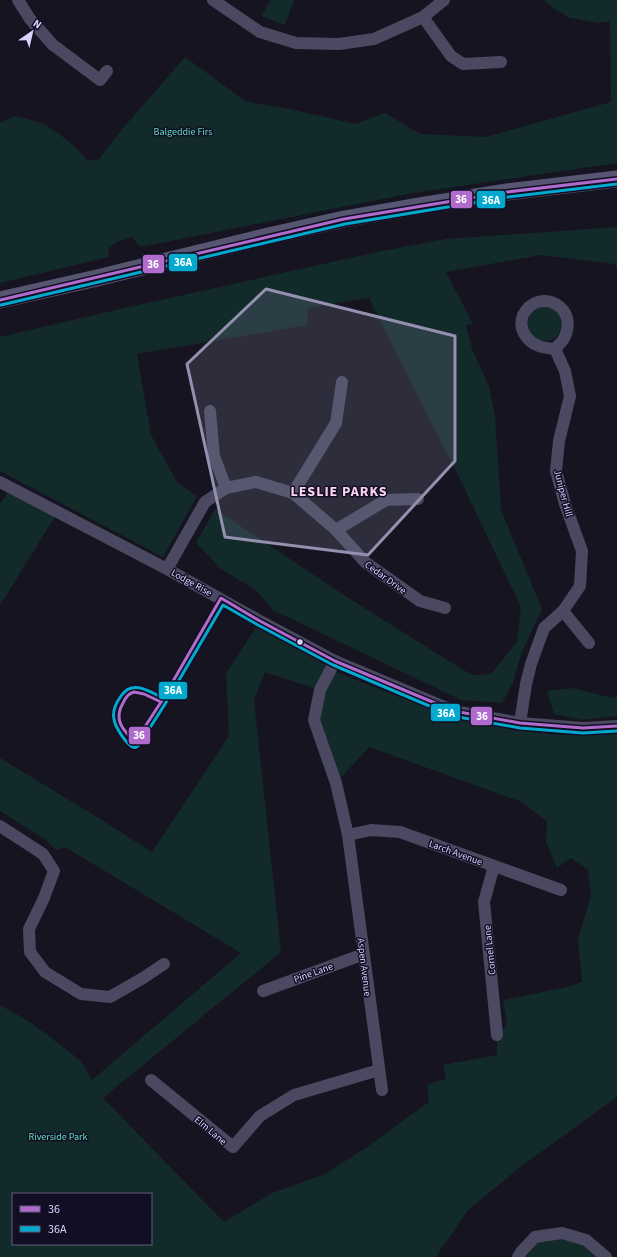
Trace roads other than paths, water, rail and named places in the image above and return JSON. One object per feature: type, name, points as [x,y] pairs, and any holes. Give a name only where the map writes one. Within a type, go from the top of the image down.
[{"type":"main road","points":[[0,300],[344,219],[507,192],[617,179]]},
{"type":"street","points":[[18,0],[30,19],[53,45],[100,80]]},
{"type":"street","points":[[213,0],[260,32],[296,43],[339,44],[374,39],[424,17],[444,0]]},
{"type":"street","points":[[424,17],[451,56],[463,64],[501,62]]},
{"type":"street","name":"Juniper Hill","points":[[520,723],[527,677],[544,628],[563,611],[580,586],[582,551],[565,504],[556,471],[559,442],[570,396],[565,372],[554,349]]},
{"type":"street","points":[[293,493],[336,423],[342,382]]},
{"type":"street","points":[[210,411],[214,456],[226,488]]},
{"type":"street","name":"Lodge Rise","points":[[0,482],[168,569],[335,661],[454,711],[520,723],[583,728],[617,726]]},
{"type":"street","name":"Cedar Drive","points":[[168,569],[205,502],[226,488],[256,482],[293,493],[336,530],[365,562],[420,601],[445,608]]},
{"type":"street","points":[[336,530],[386,500],[418,499]]},
{"type":"street","points":[[563,611],[589,643]]},
{"type":"street","name":"Aspen Avenue","points":[[335,661],[320,690],[314,720],[336,783],[348,835],[382,1090]]},
{"type":"street","points":[[0,826],[44,854],[54,871],[44,898],[29,929],[30,952],[45,972],[81,994],[110,997],[164,964]]},
{"type":"street","name":"Larch Avenue","points":[[348,835],[371,830],[400,832],[561,890]]},
{"type":"street","name":"Cornel Lane","points":[[494,866],[484,902],[497,1035]]},
{"type":"street","name":"Pine Lane","points":[[263,991],[364,954]]},
{"type":"street","name":"Elm Lane","points":[[152,1080],[233,1147],[260,1116],[294,1095],[379,1070]]},
{"type":"street","points":[[518,1257],[535,1237],[562,1233],[586,1240],[606,1257]]},
{"type":"district","name":"LESLIE PARKS","points":[[339,491]]},
{"type":"park label","name":"Balgeddie Firs","points":[[183,131]]},
{"type":"park label","name":"Riverside Park","points":[[58,1136]]}]
